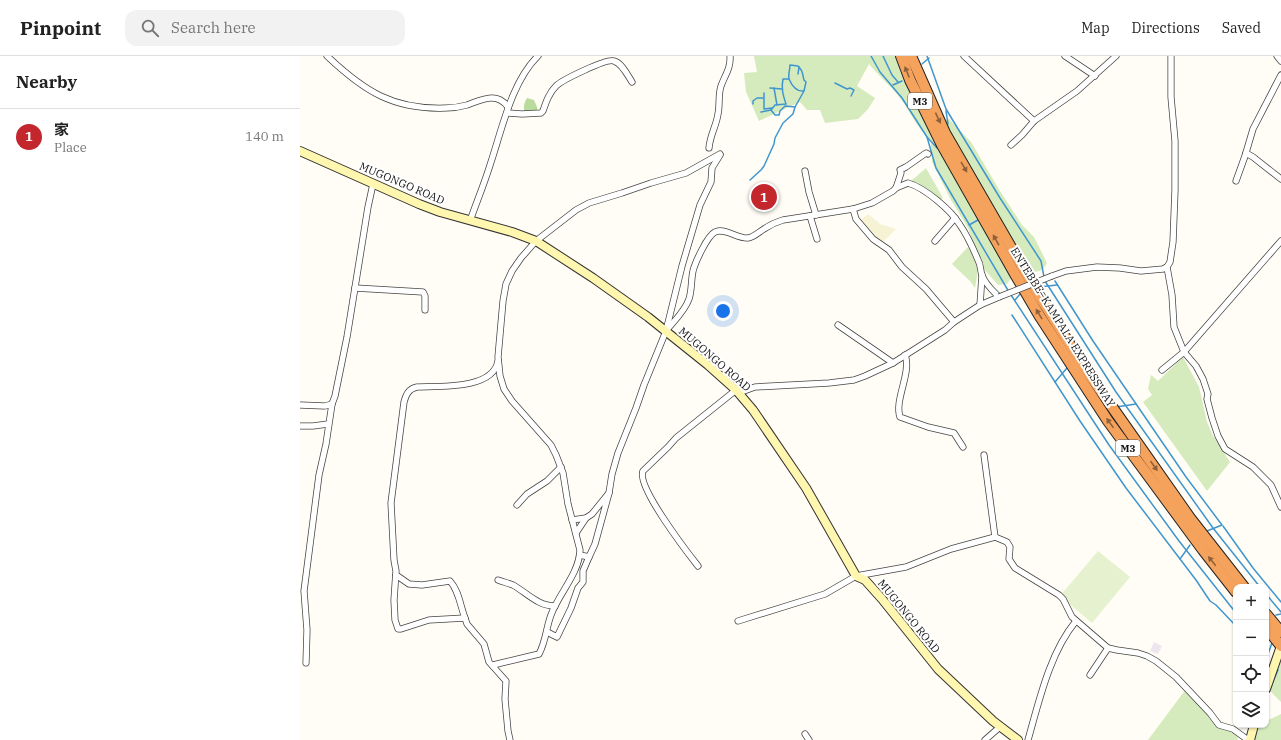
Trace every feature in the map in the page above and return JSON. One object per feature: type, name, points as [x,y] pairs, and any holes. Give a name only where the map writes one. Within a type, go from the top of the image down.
[{"type":"highway","name":"ENTEBBE–KAMPALA EXPRESSWAY","points":[[901,56],[910,80],[942,145],[1039,315],[1108,421],[1202,550],[1233,588]]},
{"type":"highway","name":"ENTEBBE–KAMPALA EXPRESSWAY","points":[[911,56],[945,133],[1042,301],[1084,367],[1186,512],[1242,584]]},
{"type":"highway","points":[[1269,618],[1281,632]]},
{"type":"highway","points":[[1269,631],[1281,646]]},
{"type":"street","points":[[327,56],[362,86],[377,95],[392,101],[420,107],[444,108],[466,105],[477,100],[488,98],[498,99],[503,102],[507,110],[522,114],[540,112],[543,110],[549,94],[556,85],[612,58],[632,82]]},
{"type":"street","points":[[470,221],[507,110],[521,79],[538,56]]},
{"type":"street","points":[[709,148],[710,137],[716,125],[721,87],[731,63],[730,56]]},
{"type":"street","points":[[964,56],[1034,121]]},
{"type":"street","points":[[1065,56],[1094,76]]},
{"type":"street","points":[[1011,145],[1022,136],[1034,121],[1067,98],[1116,56]]},
{"type":"street","points":[[698,566],[668,525],[650,495],[642,473],[680,434],[722,403],[736,390],[744,391],[755,387],[816,384],[854,380],[893,364],[945,330],[980,304],[1066,271],[1098,267],[1141,271],[1163,269],[1167,267],[1170,262],[1173,242],[1175,190],[1175,141],[1171,97],[1170,56]]},
{"type":"street","points":[[1277,56],[1281,61]]},
{"type":"street","points":[[1236,181],[1253,129],[1281,75]]},
{"type":"street","name":"MUGONGO ROAD","points":[[300,151],[419,204],[470,221],[512,232],[536,241],[593,278],[666,331],[708,365],[736,390],[756,414],[806,488],[856,576],[865,580],[938,669],[1018,740]]},
{"type":"street","points":[[896,188],[901,173],[900,170],[926,153],[928,154]]},
{"type":"street","points":[[1246,153],[1281,179]]},
{"type":"street","points":[[465,618],[429,620],[401,629],[398,629],[395,620],[394,600],[396,567],[394,560],[392,495],[404,402],[407,392],[417,387],[461,386],[476,382],[491,373],[497,367],[503,301],[506,284],[512,271],[536,241],[576,210],[589,203],[622,194],[651,182],[686,173],[720,154],[712,168],[711,182],[700,205],[682,266],[666,331],[618,453],[595,544],[583,572],[583,582],[578,588],[567,618],[557,637],[547,632]]},
{"type":"street","points":[[805,171],[817,239]]},
{"type":"street","points":[[666,331],[686,306],[690,298],[693,269],[711,235],[716,231],[748,238],[754,236],[774,223],[783,220],[853,209],[872,203],[896,188],[908,183],[913,184],[926,192],[944,206],[961,225],[980,262],[982,275],[980,304]]},
{"type":"street","points":[[306,663],[307,630],[302,590],[328,424],[339,378],[373,184]]},
{"type":"street","points":[[853,209],[856,219],[873,239],[889,250],[902,267],[926,289],[954,322]]},
{"type":"street","points":[[935,241],[955,218]]},
{"type":"street","points":[[1162,370],[1184,352],[1281,242]]},
{"type":"street","points":[[1167,267],[1172,296],[1174,327],[1184,352],[1196,366],[1203,379],[1208,394],[1212,418],[1218,436],[1225,449],[1268,481],[1281,507]]},
{"type":"street","points":[[982,275],[989,287],[999,297]]},
{"type":"street","points":[[355,288],[423,292],[425,296],[425,310]]},
{"type":"street","points":[[838,325],[893,364]]},
{"type":"street","points":[[905,355],[907,362],[900,400],[900,417],[928,427],[954,433],[963,447]]},
{"type":"street","points":[[493,665],[539,654],[543,646],[550,616],[574,572],[580,555],[579,543],[568,504],[561,467],[551,445],[512,401],[504,389],[500,376],[498,357]]},
{"type":"street","points":[[300,405],[324,406],[332,404]]},
{"type":"street","points":[[300,426],[328,424]]},
{"type":"street","points":[[984,455],[995,537]]},
{"type":"street","points":[[517,505],[527,494],[546,481],[561,467]]},
{"type":"street","points":[[576,533],[586,518],[592,514],[609,493]]},
{"type":"street","points":[[592,514],[602,520]]},
{"type":"street","points":[[572,520],[586,518]]},
{"type":"street","points":[[738,621],[825,594],[856,576],[906,566],[951,549],[995,537],[1007,542],[1010,547],[1009,559],[1015,568],[1059,595],[1063,599],[1070,615],[1108,648],[1138,653],[1156,661],[1176,677],[1207,709],[1219,725],[1233,729],[1249,740],[1253,728]]},
{"type":"street","points":[[580,555],[589,557]]},
{"type":"street","points":[[396,575],[409,584],[422,585],[450,581],[455,587],[467,624],[483,641],[489,662],[506,681],[504,699],[510,740]]},
{"type":"street","points":[[498,580],[512,584],[539,602],[548,606],[555,606]]},
{"type":"street","points":[[1028,740],[1042,692],[1056,655],[1069,629],[1076,621]]},
{"type":"street","points":[[1269,681],[1281,646]]},
{"type":"street","points":[[1090,675],[1108,648]]},
{"type":"street","points":[[985,740],[1001,726]]},
{"type":"street","points":[[805,734],[809,740]]},
{"type":"shaded area","points":[[868,214],[880,224],[896,229],[882,243],[873,236],[860,221]]},
{"type":"shaded area","points":[[1154,642],[1162,646],[1158,654],[1150,651]]},
{"type":"green space","points":[[754,56],[895,56],[904,80],[933,141],[1012,277],[1007,284],[998,285],[984,269],[968,228],[951,200],[932,162],[932,141],[919,127],[897,94],[869,64],[857,86],[875,98],[868,109],[858,119],[825,123],[820,110],[807,110],[800,102],[759,121],[746,92],[744,73],[757,72]]},
{"type":"green space","points":[[527,98],[534,100],[537,107],[537,113],[526,117],[524,107]]},
{"type":"green space","points":[[949,119],[971,142],[1022,225],[1034,237],[1047,263],[1042,270],[1030,273],[948,127],[946,120]]},
{"type":"green space","points":[[926,168],[943,198],[940,200],[927,189],[911,181]]},
{"type":"green space","points":[[968,247],[977,266],[975,288],[970,281],[952,264]]},
{"type":"green space","points":[[1183,357],[1199,387],[1207,422],[1213,436],[1230,462],[1207,491],[1143,402],[1152,395],[1148,389],[1151,375],[1158,381]]},
{"type":"green space","points":[[1098,551],[1130,577],[1092,623],[1060,596]]},
{"type":"green space","points":[[1281,661],[1281,702],[1270,689]]},
{"type":"green space","points":[[1186,689],[1238,737],[1237,740],[1148,740]]},
{"type":"green space","points":[[1281,714],[1281,740],[1252,740],[1257,728],[1269,728],[1269,720]]},
{"type":"waterway","points":[[871,56],[880,72],[902,98],[927,137],[937,148]]},
{"type":"waterway","points":[[883,56],[892,75],[898,82]]},
{"type":"waterway","points":[[927,56],[946,109],[1000,198],[1041,261],[1044,277]]},
{"type":"waterway","points":[[922,64],[929,58]]},
{"type":"waterway","points":[[750,180],[764,166],[774,144],[775,138],[783,123],[793,114],[795,107],[804,91],[806,82],[802,71],[798,66],[790,65],[790,82],[797,89],[804,91]]},
{"type":"waterway","points":[[798,74],[799,67]]},
{"type":"waterway","points":[[771,110],[775,105],[786,104],[782,82],[783,79],[789,79]]},
{"type":"waterway","points":[[893,85],[902,81]]},
{"type":"waterway","points":[[835,83],[847,89],[850,88],[854,90],[851,96]]},
{"type":"waterway","points":[[770,88],[782,89]]},
{"type":"waterway","points":[[774,88],[777,105]]},
{"type":"waterway","points":[[764,93],[764,109],[772,108]]},
{"type":"waterway","points":[[753,104],[753,101],[757,98],[763,98]]},
{"type":"waterway","points":[[761,112],[771,110],[775,115],[779,115],[780,111],[785,106],[795,107]]},
{"type":"waterway","points":[[946,111],[948,124]]},
{"type":"waterway","points":[[927,137],[936,168],[1009,292]]},
{"type":"waterway","points":[[969,225],[978,220]]},
{"type":"waterway","points":[[1045,281],[1116,392],[1213,528],[1258,584]]},
{"type":"waterway","points":[[1055,281],[1093,341],[1186,477],[1222,525],[1207,531]]},
{"type":"waterway","points":[[1039,287],[1057,285]]},
{"type":"waterway","points":[[1015,300],[1020,294]]},
{"type":"waterway","points":[[1011,295],[1109,445],[1179,541],[1233,609]]},
{"type":"waterway","points":[[1012,315],[1080,421],[1126,488],[1196,580],[1210,601],[1216,605],[1233,623]]},
{"type":"waterway","points":[[1055,382],[1067,368]]},
{"type":"waterway","points":[[1116,407],[1136,404]]},
{"type":"waterway","points":[[1223,526],[1253,568],[1281,602]]},
{"type":"waterway","points":[[1180,559],[1190,545]]},
{"type":"waterway","points":[[1269,598],[1281,612]]},
{"type":"waterway","points":[[1276,615],[1281,614]]},
{"type":"waterway","points":[[1269,651],[1272,643]]},
{"type":"waterway","points":[[1271,686],[1278,670]]},
{"type":"place","name":"家","points":[[764,197]]}]
